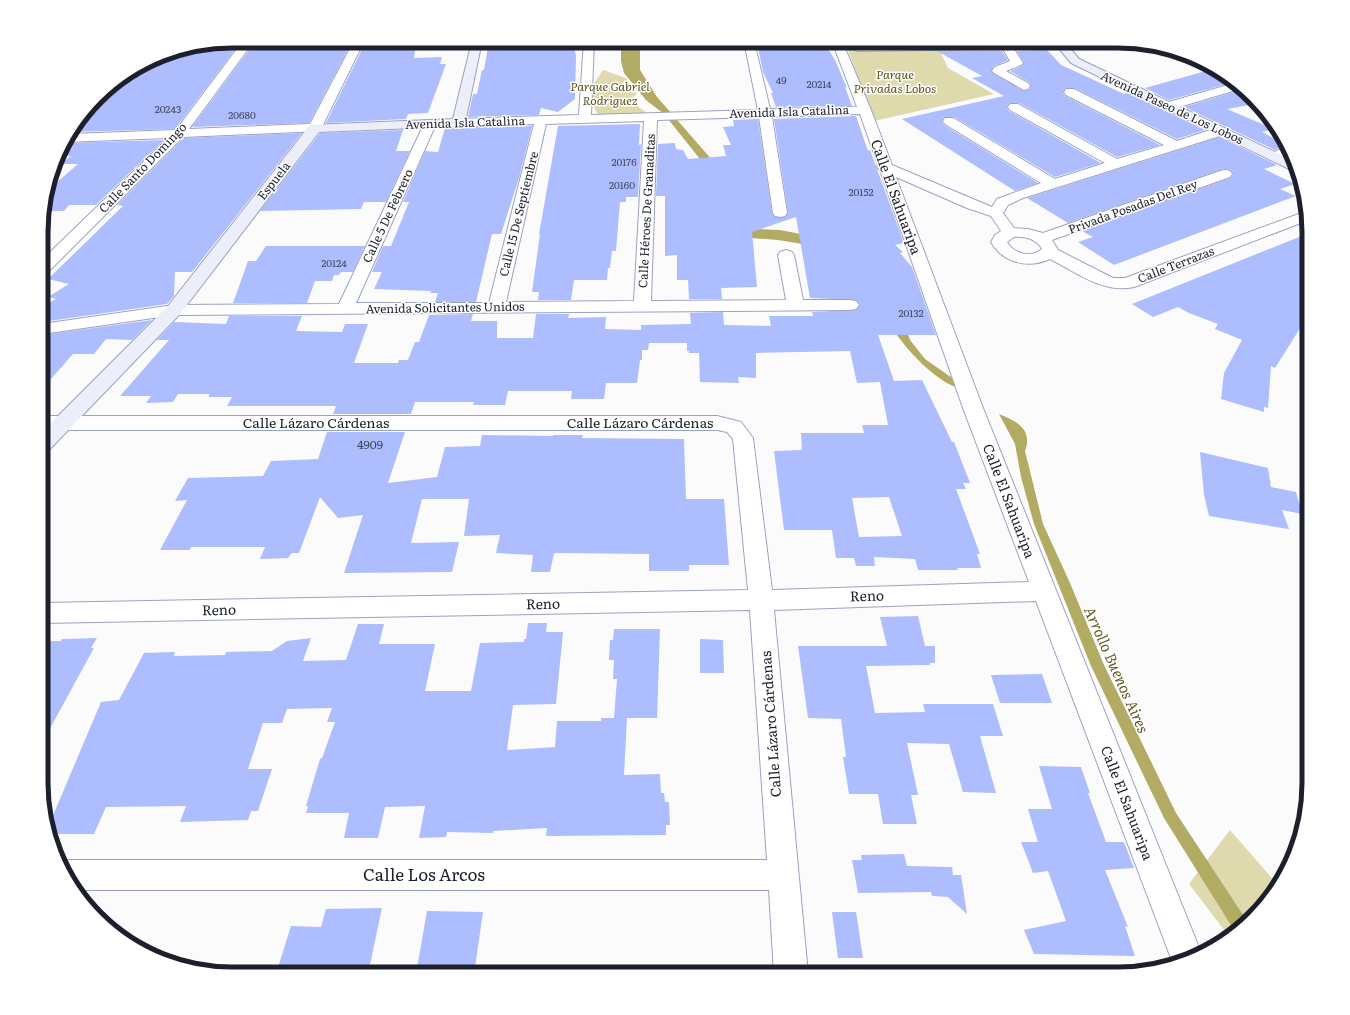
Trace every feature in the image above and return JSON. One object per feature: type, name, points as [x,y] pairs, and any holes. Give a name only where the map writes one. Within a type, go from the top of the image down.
[{"type":"street","name":"Calle Santo Domingo","points":[[48,262],[180,133],[244,48]]},
{"type":"street","name":"Espuela","points":[[48,439],[174,310],[315,128],[355,48]]},
{"type":"street","points":[[459,123],[475,48]]},
{"type":"street","points":[[585,119],[589,48]]},
{"type":"street","points":[[751,48],[765,113],[780,212]]},
{"type":"street","name":"Calle El Sahuaripa","points":[[840,48],[865,110],[884,167],[973,408],[1186,954]]},
{"type":"street","points":[[1009,48],[1017,63],[999,68],[998,71],[1024,86]]},
{"type":"street","name":"Avenida Paseo de Los Lobos","points":[[1064,48],[1081,64],[1289,164]]},
{"type":"street","points":[[1169,106],[1231,87]]},
{"type":"street","points":[[1070,92],[1175,145]]},
{"type":"street","points":[[1014,107],[1116,164]]},
{"type":"street","name":"Avenida Isla Catalina","points":[[74,138],[655,116],[865,110]]},
{"type":"street","name":"Calle Héroes De Granaditas","points":[[642,306],[655,116]]},
{"type":"street","name":"Calle 15 De Septiembre","points":[[496,308],[541,120]]},
{"type":"street","points":[[949,121],[1053,184]]},
{"type":"street","name":"Calle 5 De Febrero","points":[[345,309],[430,124]]},
{"type":"street","points":[[996,213],[1002,202],[1018,195],[1221,131]]},
{"type":"street","points":[[1275,157],[1284,153]]},
{"type":"street","points":[[884,167],[996,213],[1010,233]]},
{"type":"street","name":"Privada Posadas Del Rey","points":[[1010,233],[1000,238],[999,242],[1004,250],[1010,254],[1026,259],[1034,259],[1047,255],[1045,245],[1225,174]]},
{"type":"street","name":"Calle Terrazas","points":[[1010,233],[1026,233],[1109,283],[1118,284],[1128,283],[1302,217]]},
{"type":"street","points":[[786,255],[795,305]]},
{"type":"street","name":"Avenida Solicitantes Unidos","points":[[48,328],[174,310],[850,304]]},
{"type":"street","name":"Calle Lázaro Cárdenas","points":[[48,423],[717,423],[734,427],[743,438],[761,600],[790,967]]},
{"type":"street","name":"Reno","points":[[48,613],[761,600],[1044,591]]},
{"type":"street","name":"Calle Los Arcos","points":[[73,875],[783,875]]},
{"type":"green space","name":"Parque Privadas Lobos","points":[[939,49],[948,68],[994,94],[874,121],[848,50]]},
{"type":"green space","name":"Parque Gabriel Rodriguez","points":[[603,70],[626,78],[637,94],[629,100],[647,113],[598,115],[587,94]]},
{"type":"green space","points":[[1230,830],[1274,880],[1264,895],[1248,913],[1226,932],[1189,884]]},
{"type":"shaded area","points":[[621,48],[640,48],[640,70],[657,97],[720,169],[732,228],[780,230],[806,235],[892,291],[910,340],[925,359],[955,380],[962,389],[943,381],[925,367],[896,334],[809,245],[778,240],[725,236],[708,169],[664,114],[646,100],[624,73],[621,61]]},
{"type":"shaded area","points":[[999,414],[1017,423],[1025,432],[1027,444],[1025,451],[1043,524],[1070,583],[1104,665],[1176,813],[1244,917],[1232,927],[1164,818],[1091,666],[1034,524],[1021,477],[1015,444]]},
{"type":"building","points":[[220,48],[236,48],[175,129],[78,132],[102,102],[120,86],[151,67],[184,54]]},
{"type":"building","points":[[251,48],[349,48],[309,123],[192,127]]},
{"type":"building","points":[[363,48],[415,48],[414,58],[442,57],[440,64],[446,64],[428,113],[408,114],[406,119],[326,123]]},
{"type":"building","points":[[488,48],[574,48],[576,56],[575,99],[558,112],[541,108],[539,115],[468,117],[473,94],[477,94],[482,70],[484,70]]},
{"type":"building","points":[[758,48],[827,48],[835,60],[847,88],[845,87],[852,106],[776,107],[771,93],[773,93],[763,72]]},
{"type":"building","points":[[1047,50],[1061,65],[1124,94],[1129,93],[1205,130],[1177,139],[1075,88],[1065,88],[1063,93],[1065,96],[1160,145],[1117,157],[1019,103],[1009,103],[1007,108],[1009,111],[1101,163],[1055,177],[954,117],[944,117],[942,122],[944,125],[1038,183],[1015,191],[902,119],[1004,96],[972,78],[982,76],[937,51],[1002,51],[1008,60],[994,66],[991,72],[1024,91],[1031,87],[1029,82],[1010,71],[1022,66],[1024,63],[1017,51]]},
{"type":"building","points":[[1206,71],[1227,84],[1169,100],[1145,88]]},
{"type":"building","points":[[1236,91],[1251,105],[1227,109],[1269,127],[1271,130],[1262,132],[1277,140],[1281,147],[1275,150],[1184,107]]},
{"type":"building","points":[[856,116],[904,243],[895,245],[903,252],[900,253],[912,267],[936,335],[878,335],[894,381],[922,380],[952,442],[954,442],[970,483],[963,483],[966,489],[956,489],[980,554],[977,554],[981,568],[957,568],[958,570],[918,570],[915,559],[874,557],[875,566],[856,566],[854,558],[836,558],[832,530],[784,530],[774,451],[802,450],[801,433],[864,433],[862,425],[888,425],[880,382],[857,383],[850,351],[756,353],[756,378],[738,377],[739,383],[700,382],[699,353],[689,353],[689,351],[687,351],[687,343],[649,343],[648,350],[642,350],[642,360],[640,360],[637,383],[606,383],[604,399],[571,399],[572,391],[508,391],[505,405],[473,405],[474,402],[415,402],[411,414],[333,414],[336,406],[227,406],[232,397],[209,397],[209,394],[178,394],[173,402],[146,403],[151,396],[120,396],[169,340],[157,340],[174,322],[226,324],[229,316],[302,316],[296,331],[342,332],[345,324],[368,324],[354,363],[398,363],[399,360],[408,360],[415,342],[419,342],[429,315],[473,314],[471,321],[497,321],[497,338],[533,338],[536,314],[569,314],[568,318],[606,317],[605,329],[641,330],[641,325],[691,324],[690,313],[723,312],[724,325],[771,326],[769,316],[813,316],[812,312],[856,310],[860,305],[856,300],[810,298],[796,217],[752,232],[757,287],[721,288],[722,299],[689,299],[688,280],[677,280],[677,255],[665,256],[665,196],[656,196],[658,144],[675,143],[676,149],[683,150],[688,159],[726,156],[723,145],[731,145],[723,127],[734,126],[733,120],[758,119],[772,213],[775,217],[785,217],[788,213],[774,119]],"holes":[[[889,497],[902,536],[859,537],[852,498]]]},
{"type":"building","points":[[640,124],[639,145],[641,144],[638,197],[626,197],[626,202],[620,202],[616,251],[612,251],[607,280],[574,280],[571,300],[538,300],[539,292],[532,292],[539,234],[558,126]]},
{"type":"building","points":[[532,126],[519,178],[501,234],[492,234],[476,302],[435,302],[438,293],[430,293],[431,291],[374,289],[382,272],[372,272],[383,246],[391,246],[409,202],[403,202],[425,151],[438,152],[445,128]]},
{"type":"building","points":[[403,130],[396,151],[410,151],[386,202],[364,202],[361,209],[260,211],[320,133]]},
{"type":"building","points":[[302,133],[192,272],[175,272],[174,296],[167,304],[48,321],[48,304],[56,299],[48,297],[69,284],[48,279],[123,206],[117,205],[184,138]]},
{"type":"building","points":[[1220,137],[1277,165],[1264,169],[1295,184],[1280,189],[1296,196],[1114,265],[1078,242],[1093,237],[1082,231],[1230,178],[1233,175],[1231,170],[1220,170],[1068,223],[1027,198]]},
{"type":"building","points":[[164,140],[96,205],[69,205],[64,211],[50,211],[54,185],[78,164],[61,164],[71,156],[64,156],[71,143]]},
{"type":"building","points":[[1302,236],[1302,325],[1275,368],[1271,366],[1268,408],[1264,407],[1264,412],[1221,399],[1224,373],[1242,340],[1215,329],[1218,324],[1189,313],[1178,307],[1153,317],[1132,304]]},
{"type":"building","points":[[266,246],[365,246],[353,272],[341,272],[339,275],[334,275],[332,281],[315,281],[307,303],[233,303],[248,261],[256,261]]},
{"type":"building","points":[[152,320],[132,340],[106,339],[94,354],[73,354],[48,382],[48,334]]},
{"type":"building","points":[[327,432],[405,432],[388,483],[437,477],[445,447],[480,446],[482,435],[583,435],[582,438],[684,439],[686,499],[724,499],[729,565],[689,565],[689,571],[649,571],[649,554],[554,553],[550,572],[531,572],[533,555],[496,553],[500,535],[464,536],[469,499],[422,499],[411,543],[459,542],[452,572],[344,573],[363,515],[338,518],[320,497],[299,553],[292,553],[288,558],[260,559],[265,547],[191,547],[190,550],[160,550],[187,500],[175,501],[188,478],[263,476],[271,461],[318,459]]},
{"type":"building","points":[[1200,452],[1268,468],[1271,487],[1296,492],[1302,514],[1282,510],[1289,529],[1209,516],[1204,495]]},
{"type":"building","points":[[918,616],[925,646],[935,646],[935,663],[930,663],[930,665],[866,666],[875,713],[925,712],[923,704],[993,704],[1003,736],[980,736],[996,793],[963,792],[949,744],[907,743],[918,795],[911,795],[917,824],[883,824],[878,794],[849,794],[843,757],[846,757],[841,719],[808,718],[798,646],[887,646],[880,617]]},
{"type":"building","points":[[528,623],[547,623],[546,632],[563,632],[556,704],[513,705],[507,750],[555,747],[557,721],[601,721],[601,718],[614,718],[617,679],[613,679],[614,660],[609,660],[610,640],[613,640],[614,629],[660,629],[657,718],[627,718],[624,775],[660,774],[661,793],[664,793],[665,802],[669,802],[670,825],[666,825],[666,835],[546,836],[547,828],[493,831],[493,833],[447,832],[446,837],[419,838],[425,806],[385,807],[378,838],[344,838],[349,813],[306,813],[308,806],[306,806],[320,759],[322,758],[335,722],[327,722],[332,708],[287,709],[282,723],[263,723],[248,769],[272,769],[258,811],[251,811],[248,820],[180,822],[186,806],[106,807],[94,834],[55,834],[52,818],[101,702],[119,700],[144,653],[175,652],[174,656],[225,655],[226,652],[272,651],[287,641],[311,638],[303,661],[346,660],[358,624],[384,624],[379,644],[435,644],[425,691],[471,691],[480,643],[524,642],[524,639],[526,639]]},
{"type":"building","points":[[97,638],[91,648],[94,648],[48,732],[48,641],[61,641],[62,639]]},
{"type":"building","points":[[700,639],[723,640],[724,673],[700,673]]},
{"type":"building","points":[[1042,674],[1052,703],[1000,703],[991,675]]},
{"type":"building","points":[[1039,766],[1081,767],[1090,793],[1088,793],[1106,842],[1124,842],[1134,868],[1105,870],[1128,927],[1125,926],[1135,956],[1034,954],[1024,930],[1066,921],[1048,871],[1033,873],[1021,842],[1038,842],[1028,809],[1052,809]]},
{"type":"building","points":[[904,854],[907,866],[952,867],[953,875],[961,875],[967,914],[948,897],[932,896],[931,892],[858,893],[852,860],[862,860],[861,855]]},
{"type":"building","points":[[382,908],[369,967],[278,967],[291,926],[321,927],[326,909]]},
{"type":"building","points":[[427,911],[483,912],[475,967],[417,967]]},
{"type":"building","points":[[832,912],[856,912],[863,958],[838,958]]},
{"type":"water label","name":"Arrollo Buenos Aires","points":[[1116,670]]}]
